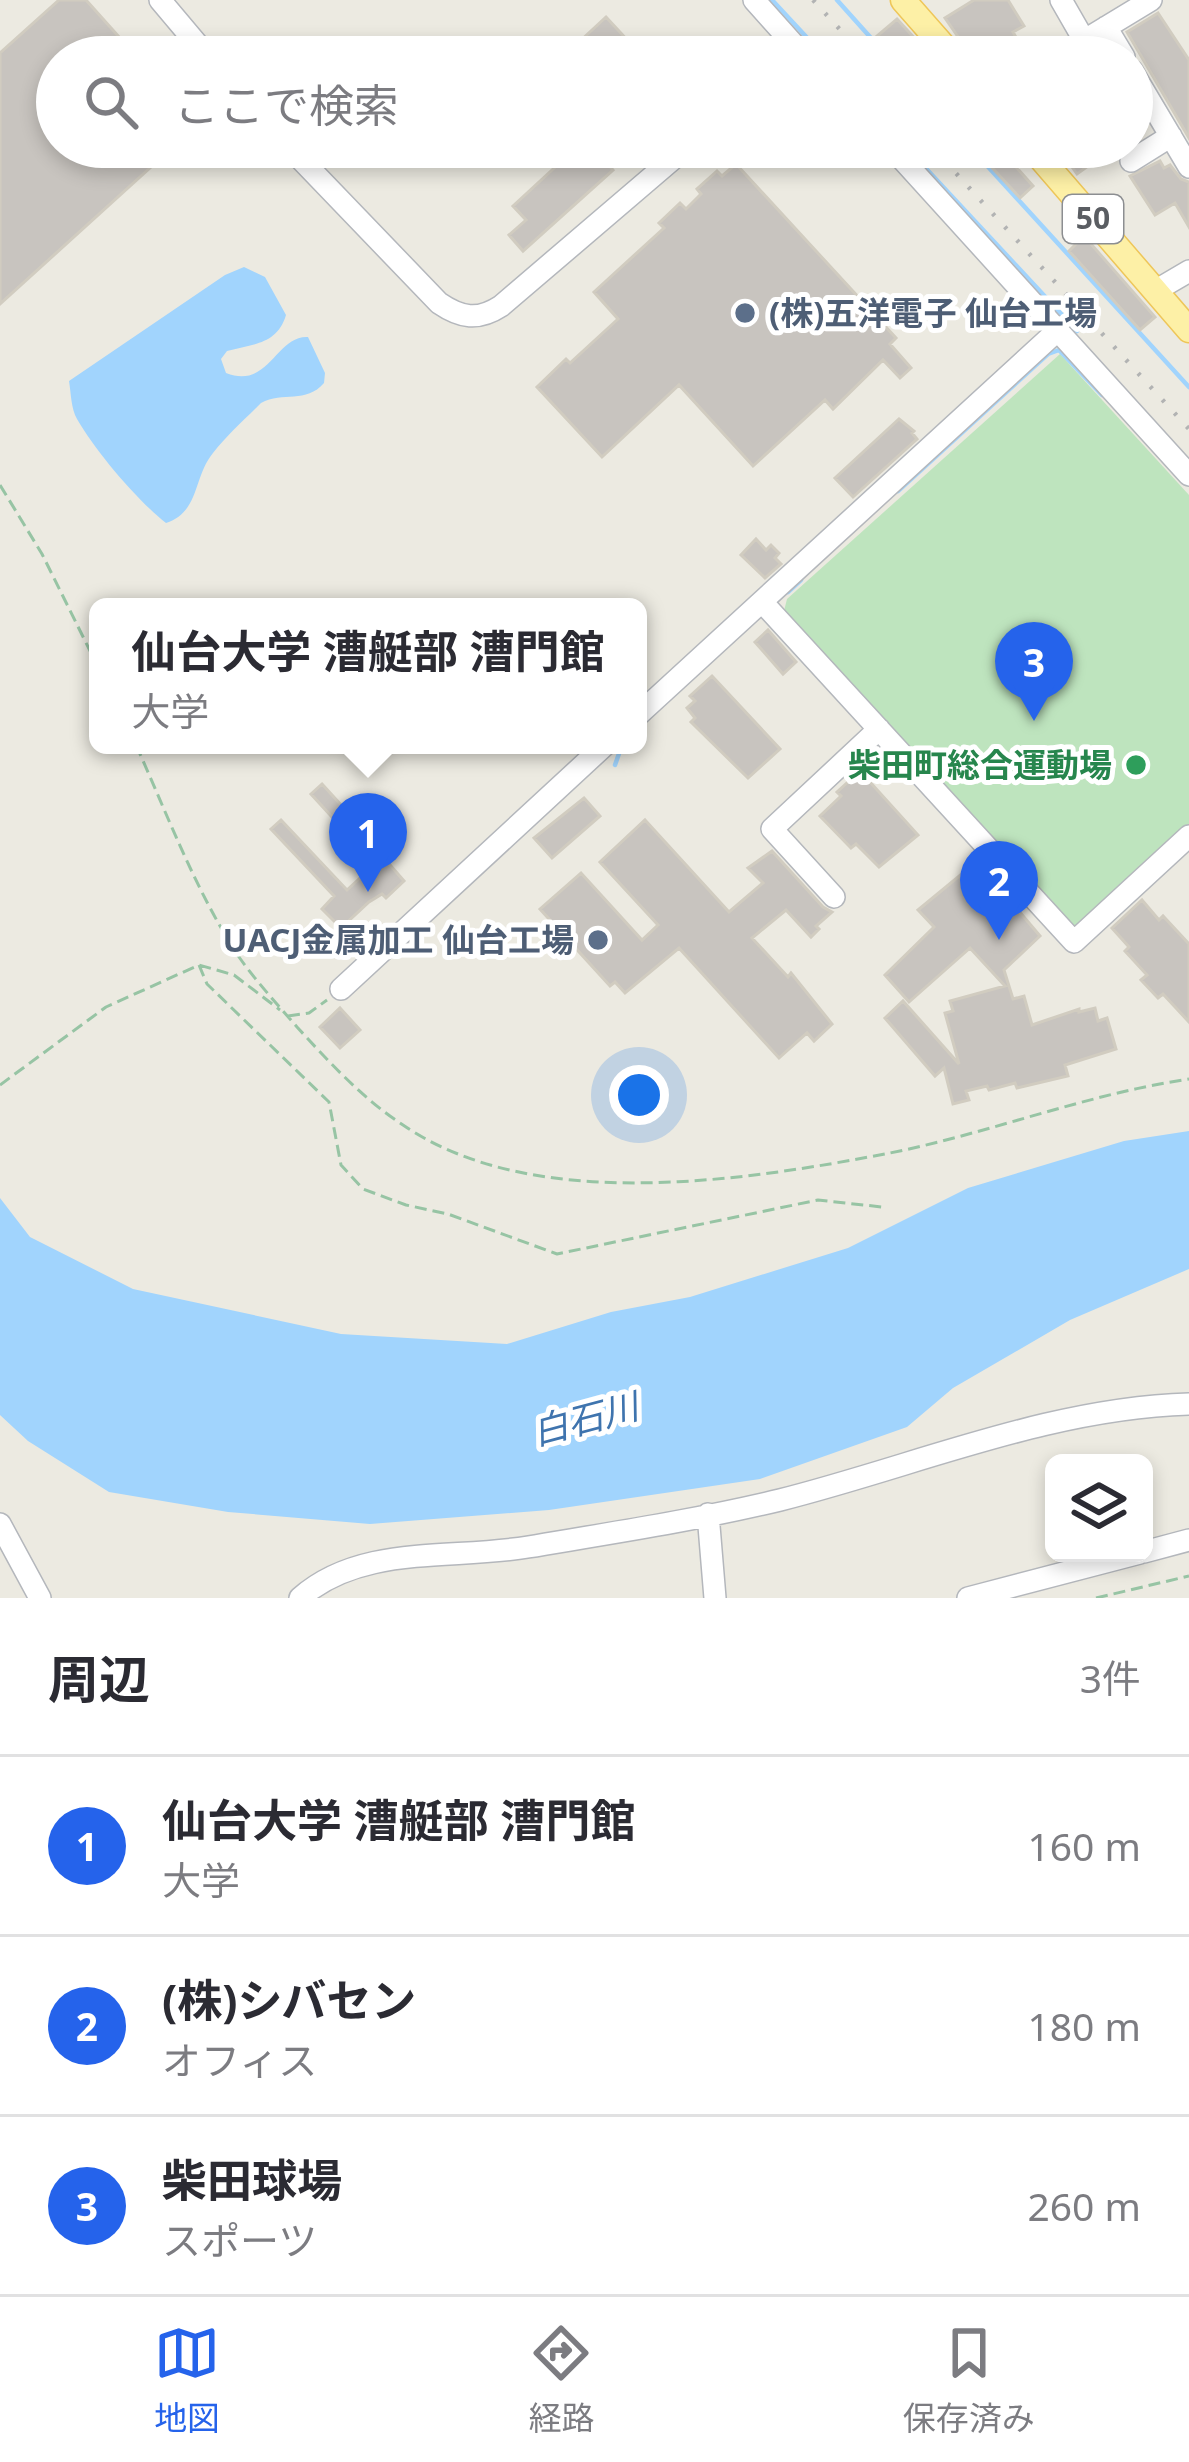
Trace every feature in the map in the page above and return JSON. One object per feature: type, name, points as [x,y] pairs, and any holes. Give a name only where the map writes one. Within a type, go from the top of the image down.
[{"type":"main road","points":[[903,0],[935,36]]},
{"type":"main road","name":"50","points":[[1049,168],[1189,331]]},
{"type":"street","points":[[160,0],[190,36]]},
{"type":"street","points":[[754,0],[783,36]]},
{"type":"street","points":[[1061,0],[1082,36]]},
{"type":"street","points":[[1091,36],[1151,0]]},
{"type":"street","points":[[1106,27],[1111,36]]},
{"type":"street","points":[[1153,100],[1177,134],[1189,166]]},
{"type":"street","points":[[309,168],[439,303],[468,317],[486,315],[501,306],[662,168]]},
{"type":"street","points":[[910,168],[1189,475]]},
{"type":"street","points":[[1155,291],[1189,271]]},
{"type":"street","points":[[647,707],[1058,332]]},
{"type":"street","points":[[764,604],[1074,942],[1189,836]]},
{"type":"street","points":[[834,897],[772,829],[879,729]]},
{"type":"street","points":[[340,989],[595,754]]},
{"type":"street","points":[[300,1598],[333,1574],[368,1562],[523,1548],[708,1514],[777,1500],[1080,1417],[1136,1405],[1189,1404]]},
{"type":"street","points":[[708,1514],[715,1598]]},
{"type":"street","points":[[0,1524],[40,1598]]},
{"type":"street","points":[[1153,1549],[1189,1540]]},
{"type":"street","points":[[968,1598],[1104,1562]]},
{"type":"path","points":[[0,485],[42,554],[89,649]]},
{"type":"path","points":[[140,754],[213,913],[241,960],[331,1065],[404,1126],[468,1157],[535,1174],[613,1185],[726,1178],[894,1152],[1189,1079]]},
{"type":"path","points":[[200,965],[207,984],[329,1102],[341,1165],[363,1189],[406,1205],[448,1214],[557,1254],[818,1200],[883,1207]]},
{"type":"path","points":[[0,1085],[106,1007],[200,965],[234,975],[288,1017],[310,1013],[340,989]]},
{"type":"path","points":[[1096,1598],[1189,1576]]},
{"type":"green space","points":[[1060,354],[1189,495],[1189,826],[1073,934],[783,615],[787,599]]},
{"type":"water","points":[[244,267],[265,277],[286,315],[270,338],[227,351],[221,359],[226,373],[252,374],[288,344],[308,337],[325,373],[324,383],[310,393],[261,403],[213,453],[185,511],[166,523],[130,489],[85,432],[74,411],[69,381],[225,275]]},
{"type":"water","name":"白石川","points":[[1189,1131],[1189,1269],[1070,1320],[953,1388],[907,1427],[760,1479],[549,1510],[370,1524],[228,1512],[109,1492],[28,1441],[0,1415],[0,1198],[30,1237],[133,1289],[341,1334],[507,1344],[611,1312],[690,1297],[848,1248],[968,1188],[1124,1141]]},
{"type":"building","points":[[59,0],[86,0],[118,36],[36,36],[36,168],[150,168],[0,304],[0,53]]},
{"type":"building","points":[[974,0],[1008,0],[1024,26],[1013,32],[1015,36],[957,36],[945,18]]},
{"type":"building","points":[[1158,13],[1189,60],[1189,138],[1153,76],[1153,36],[1127,32]]},
{"type":"building","points":[[606,17],[624,36],[586,36]]},
{"type":"building","points":[[897,19],[912,36],[877,36]]},
{"type":"building","points":[[1160,161],[1164,168],[1170,165],[1189,182],[1189,227],[1175,203],[1155,215],[1130,176]]},
{"type":"building","points":[[554,168],[613,170],[523,251],[509,235],[526,220],[513,206]]},
{"type":"building","points":[[740,168],[896,338],[890,344],[911,368],[900,378],[883,360],[833,409],[825,400],[753,466],[679,385],[602,457],[537,387],[618,319],[594,292],[664,228],[659,223],[680,203],[686,209],[701,194],[697,189],[717,171],[722,176]]},
{"type":"building","points":[[992,168],[1017,168],[1033,186],[1020,198]]},
{"type":"building","points":[[1084,236],[1155,317],[1140,330],[1069,251]]},
{"type":"building","points":[[899,419],[917,439],[853,497],[835,478]]},
{"type":"building","points":[[756,539],[766,550],[771,545],[779,553],[775,558],[781,564],[765,578],[741,555]]},
{"type":"building","points":[[768,630],[796,662],[783,674],[755,642]]},
{"type":"building","points":[[712,676],[780,749],[748,778],[691,722],[695,718],[687,708],[695,701],[690,696]]},
{"type":"building","points":[[860,771],[918,835],[879,867],[856,844],[851,848],[820,816]]},
{"type":"building","points":[[322,784],[384,852],[373,862],[311,794]]},
{"type":"building","points":[[584,798],[600,816],[552,858],[534,838]]},
{"type":"building","points":[[281,820],[347,890],[383,857],[404,881],[386,898],[382,894],[369,902],[341,928],[322,909],[334,896],[271,829]]},
{"type":"building","points":[[645,820],[729,912],[763,883],[748,868],[772,851],[832,912],[811,937],[786,910],[752,938],[788,977],[791,973],[832,1024],[814,1041],[807,1033],[779,1058],[679,948],[625,993],[615,982],[610,986],[540,909],[581,873],[642,940],[658,925],[600,862]]},
{"type":"building","points":[[980,865],[1040,936],[1004,970],[1013,999],[1024,996],[1032,1025],[1095,1008],[1098,1021],[1107,1018],[1116,1049],[1065,1065],[1068,1076],[1017,1088],[1015,1083],[966,1091],[969,1100],[953,1104],[944,1068],[935,1076],[885,1018],[903,1001],[959,1064],[945,1013],[953,1011],[950,1001],[1005,986],[970,948],[909,1002],[885,975],[934,927],[918,910],[969,868],[972,872]]},
{"type":"building","points":[[1142,900],[1189,944],[1189,1022],[1163,994],[1158,998],[1141,980],[1147,975],[1112,928]]},
{"type":"building","points":[[340,1008],[360,1030],[340,1048],[320,1027]]},
{"type":"waterway","points":[[772,0],[805,36]]},
{"type":"waterway","points":[[837,0],[869,36]]},
{"type":"waterway","points":[[926,168],[1077,331]]},
{"type":"waterway","points":[[989,168],[1189,387]]},
{"type":"waterway","points":[[898,491],[1048,354],[1059,350],[1102,395]]},
{"type":"waterway","points":[[788,592],[801,580]]},
{"type":"waterway","points":[[615,765],[619,754]]},
{"type":"railway","points":[[813,0],[846,36]]},
{"type":"railway","points":[[951,168],[1189,429]]},
{"type":"place","name":"(株)五洋電子 仙台工場","points":[[745,313]]},
{"type":"place","name":"柴田球場","points":[[1034,721]]},
{"type":"place","name":"柴田町総合運動場","points":[[1136,765]]},
{"type":"place","name":"仙台大学 漕艇部 漕門館","points":[[368,892]]},
{"type":"place","name":"UACJ金属加工 仙台工場","points":[[598,940]]},
{"type":"place","name":"(株)シバセン","points":[[999,940]]}]
